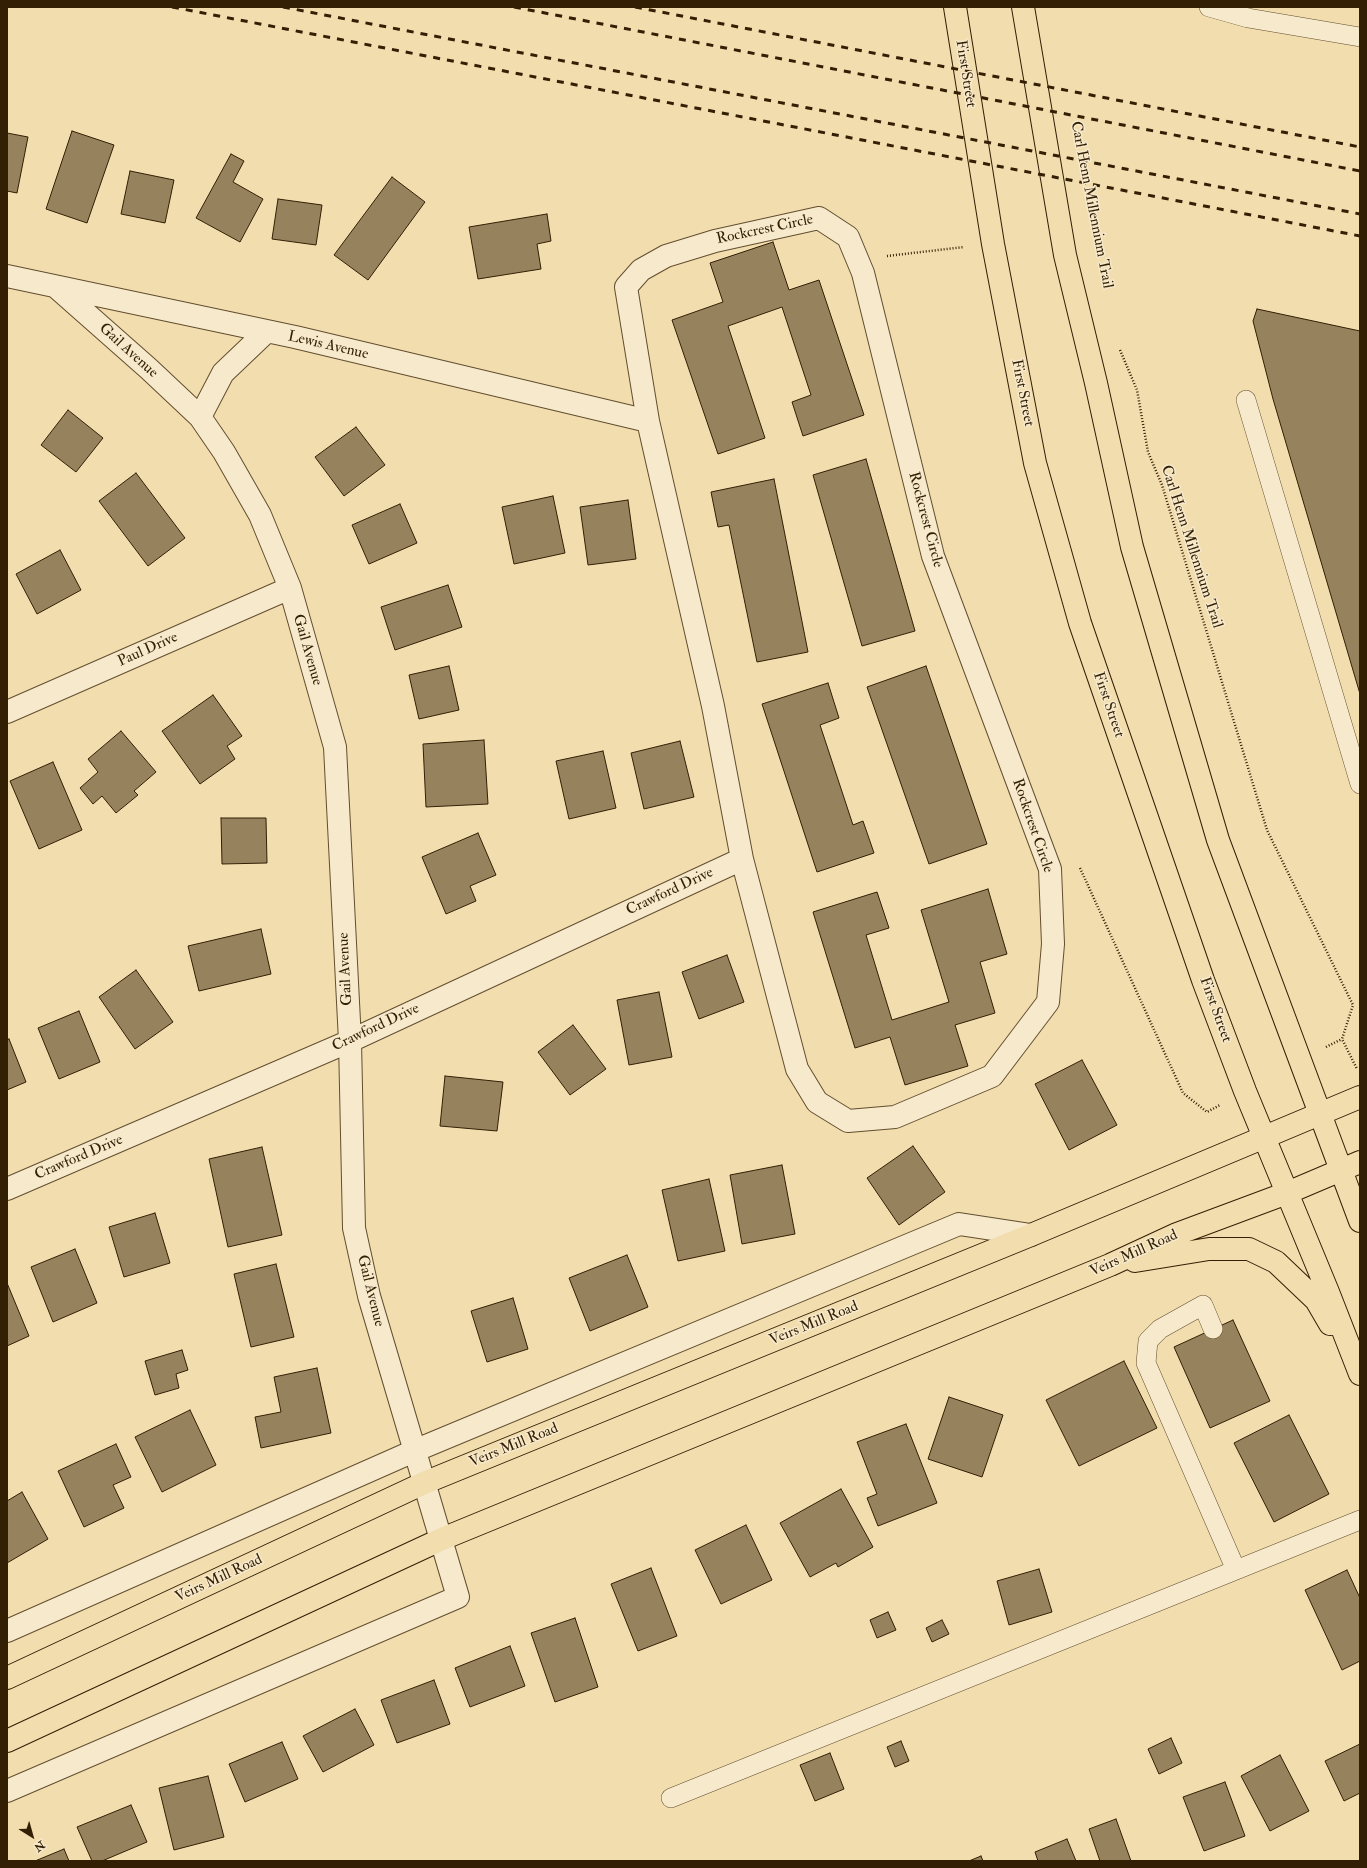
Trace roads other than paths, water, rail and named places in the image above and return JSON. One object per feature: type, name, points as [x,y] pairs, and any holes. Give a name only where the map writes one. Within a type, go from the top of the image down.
[{"type":"main road","name":"First Street","points":[[955,7],[992,237],[1035,463],[1080,623],[1203,980],[1264,1137],[1328,1292],[1360,1375]]},
{"type":"main road","points":[[1023,7],[1065,255],[1098,391],[1132,548],[1218,840],[1320,1114],[1350,1166],[1360,1221]]},
{"type":"main road","name":"Veirs Mill Road","points":[[7,1678],[424,1483],[1031,1236],[1360,1097]]},
{"type":"main road","name":"Veirs Mill Road","points":[[7,1741],[442,1539],[1110,1265],[1177,1234],[1287,1193],[1350,1166]]},
{"type":"main road","points":[[1110,1265],[1209,1249],[1249,1249],[1276,1262],[1316,1300],[1360,1375]]},
{"type":"street","name":"Rockcrest Circle","points":[[819,218],[848,237],[863,272],[933,556],[1050,869],[1053,944],[1048,1002],[992,1076],[895,1117],[848,1121],[817,1102],[797,1069],[742,859],[713,706],[648,421],[626,287],[641,270],[666,256],[715,241],[819,218]]},
{"type":"street","name":"Lewis Avenue","points":[[7,276],[295,337],[648,421]]},
{"type":"street","name":"Gail Avenue","points":[[55,286],[149,369],[200,417],[224,452],[260,515],[290,588],[335,747],[350,1040],[354,1228],[369,1296],[414,1451],[442,1539]]},
{"type":"street","points":[[200,417],[223,373],[266,332]]},
{"type":"street","name":"Paul Drive","points":[[7,712],[290,588]]},
{"type":"street","name":"Crawford Drive","points":[[7,1189],[350,1040],[742,859]]},
{"type":"street","points":[[7,1631],[414,1451],[959,1224],[1031,1236]]},
{"type":"street","points":[[7,1791],[458,1597],[442,1539]]},
{"type":"lane","points":[[1209,7],[1248,18],[1270,15],[1360,37]]},
{"type":"lane","points":[[1246,400],[1360,784]]},
{"type":"lane","points":[[1213,1329],[1203,1305],[1160,1329],[1148,1341],[1146,1363],[1236,1570]]},
{"type":"lane","points":[[671,1798],[1360,1520]]},
{"type":"railway","points":[[172,7],[1360,236]]},
{"type":"railway","points":[[283,7],[1360,214]]},
{"type":"railway","points":[[514,7],[1360,171]]},
{"type":"railway","points":[[635,7],[1360,147]]}]
